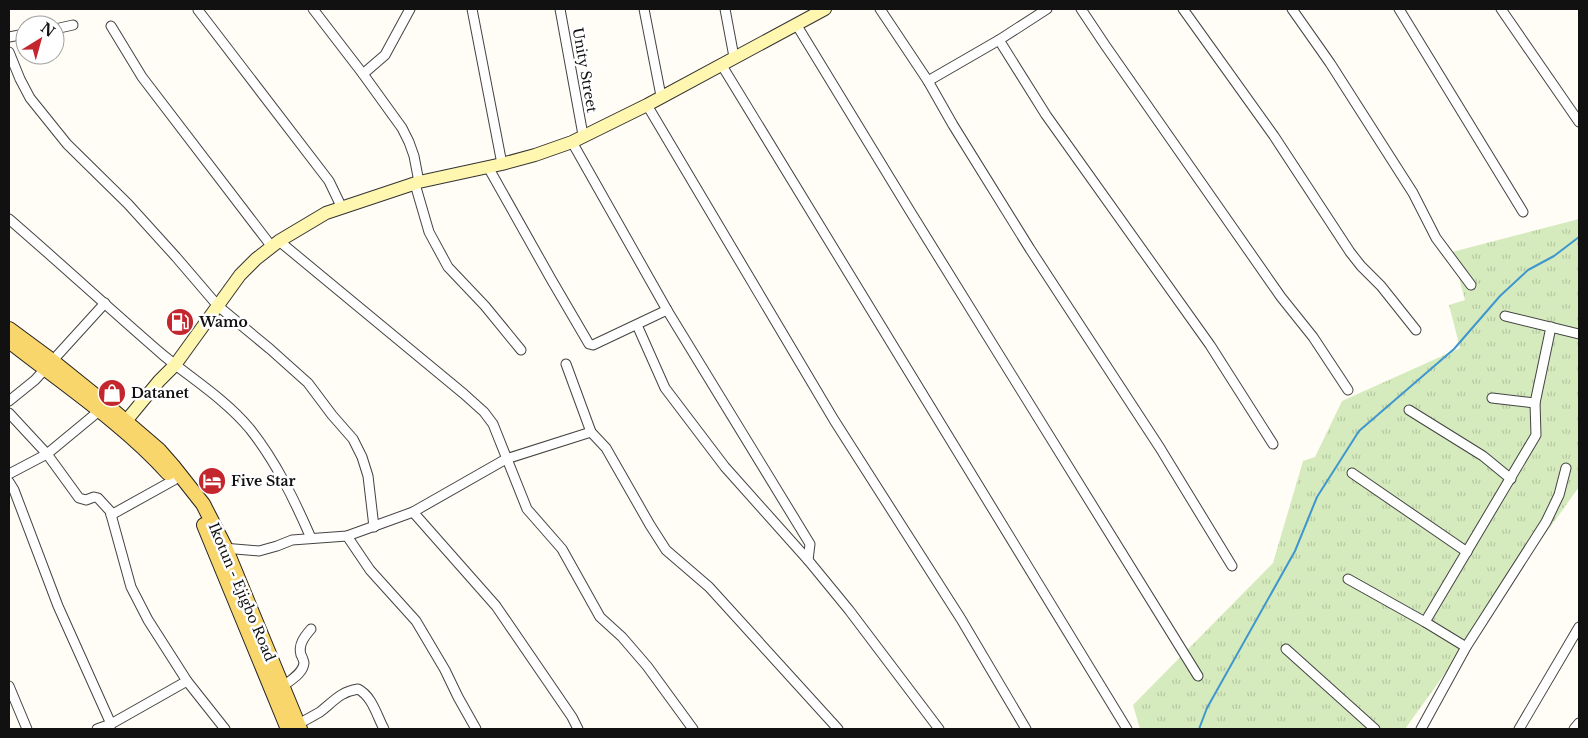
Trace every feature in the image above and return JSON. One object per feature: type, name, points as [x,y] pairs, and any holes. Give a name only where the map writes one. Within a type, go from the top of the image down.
[{"type":"main road","name":"Ikotun - Ejigbo Road","points":[[9,329],[144,449],[174,480],[198,512],[220,549],[282,687],[295,728]]},
{"type":"main road","name":"Ikotun - Ejigbo Road","points":[[9,341],[48,365],[126,421],[160,450],[203,504],[295,728]]},
{"type":"street","points":[[313,9],[363,74],[394,117],[409,142],[414,156],[417,183],[429,232],[448,267],[485,306],[521,350]]},
{"type":"street","points":[[363,74],[385,55],[410,9]]},
{"type":"street","points":[[472,9],[502,164]]},
{"type":"street","name":"Unity Street","points":[[560,9],[577,138],[667,310],[810,544],[808,560]]},
{"type":"street","points":[[644,9],[661,96]]},
{"type":"street","points":[[725,9],[734,57]]},
{"type":"street","points":[[126,421],[159,380],[175,365],[240,275],[276,244],[318,218],[417,183],[535,155],[577,138],[647,104],[796,24],[812,12],[825,9]]},
{"type":"street","points":[[880,9],[928,81],[1030,250],[1160,448],[1232,566]]},
{"type":"street","points":[[928,81],[999,40],[1047,9]]},
{"type":"street","points":[[1081,9],[1276,288],[1313,337],[1348,390]]},
{"type":"street","points":[[1183,9],[1274,136],[1350,252],[1381,286],[1416,330]]},
{"type":"street","points":[[1292,9],[1330,64],[1413,193],[1436,238],[1471,285]]},
{"type":"street","points":[[1398,9],[1523,212]]},
{"type":"street","points":[[1501,9],[1579,122]]},
{"type":"street","points":[[198,10],[329,181],[342,208]]},
{"type":"street","points":[[796,24],[1198,676]]},
{"type":"street","points":[[65,26],[73,25]]},
{"type":"street","points":[[111,26],[142,77],[276,244],[484,412],[493,424],[527,509],[562,549],[600,616],[622,637],[646,666],[693,729]]},
{"type":"street","points":[[999,40],[1046,114],[1210,344],[1273,444]]},
{"type":"street","points":[[9,52],[30,98],[67,144],[128,204],[218,306],[308,383],[353,439],[362,457],[368,476],[374,527]]},
{"type":"street","points":[[721,64],[1127,729]]},
{"type":"street","points":[[647,104],[834,420],[961,619],[1026,729]]},
{"type":"street","points":[[488,167],[550,279],[589,344],[593,345],[667,310]]},
{"type":"street","points":[[9,219],[175,365],[226,404],[249,429],[272,460],[285,481],[311,538]]},
{"type":"street","points":[[9,401],[35,380],[105,304]]},
{"type":"street","points":[[1505,316],[1579,334]]},
{"type":"street","points":[[637,325],[664,388],[725,467],[808,560],[849,610],[939,729]]},
{"type":"street","points":[[1425,622],[1536,435],[1536,403],[1551,327]]},
{"type":"street","points":[[566,364],[592,432],[606,448],[666,550],[709,587],[838,729]]},
{"type":"street","points":[[1492,398],[1536,403]]},
{"type":"street","points":[[1409,410],[1483,456],[1511,479]]},
{"type":"street","points":[[9,474],[47,454],[100,411]]},
{"type":"street","points":[[9,413],[47,454],[79,498],[86,500],[98,498],[110,511],[131,587],[148,620],[186,681],[225,729]]},
{"type":"street","points":[[220,549],[260,551],[292,540],[347,536],[413,512],[506,459],[592,432]]},
{"type":"street","points":[[1421,729],[1466,647],[1546,522],[1559,495],[1566,468]]},
{"type":"street","points":[[1352,473],[1467,552]]},
{"type":"street","points":[[111,516],[174,480]]},
{"type":"street","points":[[9,482],[14,490],[58,606],[110,726]]},
{"type":"street","points":[[413,512],[496,606],[572,717],[578,729]]},
{"type":"street","points":[[347,536],[370,570],[416,621],[445,670],[458,698],[476,729]]},
{"type":"street","points":[[1348,579],[1466,647]]},
{"type":"street","points":[[1519,729],[1579,627]]},
{"type":"street","points":[[282,687],[297,676],[301,669],[304,663],[300,647],[303,638],[311,629]]},
{"type":"street","points":[[1286,649],[1375,729]]},
{"type":"street","points":[[97,729],[110,726],[186,681]]},
{"type":"street","points":[[9,686],[27,729]]},
{"type":"street","points":[[295,728],[317,714],[342,694],[358,689],[368,697],[384,729]]},
{"type":"street","points":[[1574,729],[1579,723]]},
{"type":"green space","points":[[1579,219],[1579,487],[1405,729],[1140,729],[1133,705],[1273,563],[1303,461],[1315,457],[1342,401],[1460,348],[1449,305],[1465,300],[1452,252]]},
{"type":"waterway","points":[[1199,729],[1207,708],[1295,551],[1317,497],[1359,431],[1454,349],[1500,296],[1528,270],[1554,256],[1579,237]]},
{"type":"place","name":"Wamo","points":[[180,322]]},
{"type":"place","name":"Datanet","points":[[112,393]]},
{"type":"place","name":"Five Star","points":[[212,481]]}]
